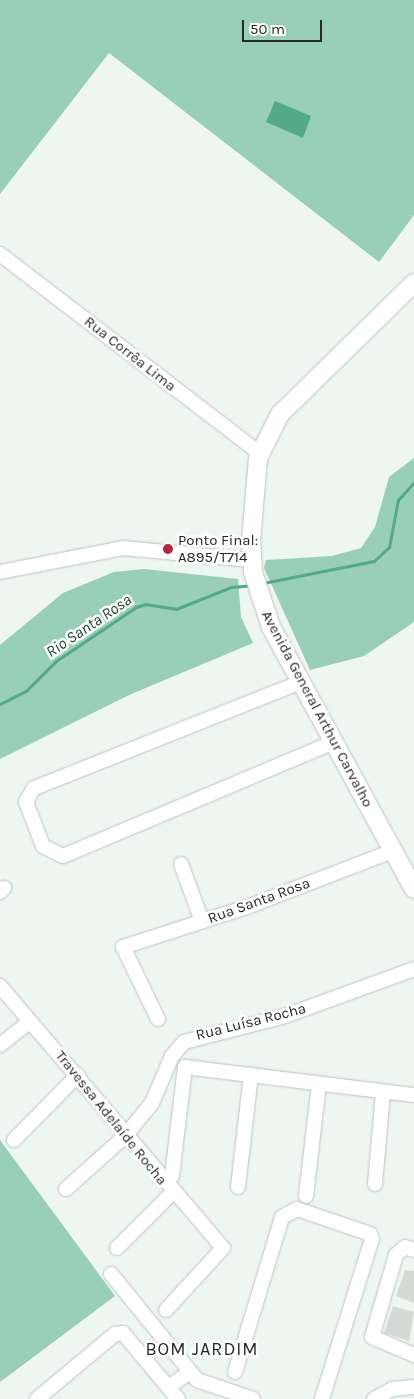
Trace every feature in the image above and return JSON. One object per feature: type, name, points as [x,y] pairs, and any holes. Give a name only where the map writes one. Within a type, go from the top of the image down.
[{"type":"main road","name":"Avenida General Arthur Carvalho","points":[[414,283],[293,398],[259,453],[254,478],[252,566],[259,599],[300,682],[414,889]]},
{"type":"street","name":"Rua Corrêa Lima","points":[[0,254],[259,453]]},
{"type":"street","points":[[0,572],[123,548],[252,566]]},
{"type":"street","points":[[300,682],[34,788],[26,802],[43,846],[63,856],[334,742]]},
{"type":"street","name":"Rua Santa Rosa","points":[[158,1019],[123,947],[202,921],[393,851]]},
{"type":"street","points":[[181,864],[202,921]]},
{"type":"street","name":"Rua Luísa Rocha","points":[[66,1189],[125,1136],[159,1094],[176,1049],[191,1037],[285,1016],[414,969]]},
{"type":"street","name":"Travessa Adelaíde Rocha","points":[[0,986],[78,1075],[172,1193],[223,1248],[166,1310]]},
{"type":"street","points":[[0,1045],[30,1022]]},
{"type":"street","points":[[172,1176],[185,1067],[414,1095]]},
{"type":"street","points":[[14,1140],[78,1075]]},
{"type":"street","points":[[238,1187],[251,1075]]},
{"type":"street","points":[[306,1196],[319,1084]]},
{"type":"street","points":[[375,1184],[383,1092]]},
{"type":"street","points":[[117,1248],[172,1193]]},
{"type":"street","points":[[235,1372],[282,1217],[297,1209],[370,1234],[372,1239],[322,1399]]},
{"type":"street","points":[[414,1250],[405,1247],[396,1254],[372,1335],[376,1343],[414,1355]]},
{"type":"street","points":[[111,1274],[190,1372],[202,1383],[253,1399]]},
{"type":"street","points":[[37,1399],[115,1334],[123,1333],[178,1399]]},
{"type":"street","points":[[169,1387],[190,1372]]},
{"type":"street","points":[[374,1399],[392,1389],[414,1387]]},
{"type":"shaded area","points":[[0,0],[414,0],[414,215],[379,262],[109,53],[0,194]]},
{"type":"shaded area","points":[[275,101],[311,116],[303,138],[266,122]]},
{"type":"shaded area","points":[[414,458],[414,622],[364,656],[310,670],[264,568],[266,560],[332,556],[361,548],[375,527],[389,477]]},
{"type":"shaded area","points":[[144,569],[238,579],[241,617],[253,643],[129,695],[0,759],[0,645],[63,593],[114,572]]},
{"type":"shaded area","points":[[0,1140],[115,1296],[0,1382]]},
{"type":"building","points":[[405,1270],[414,1271],[414,1303],[396,1296]]},
{"type":"building","points":[[393,1306],[414,1312],[409,1341],[384,1333]]},
{"type":"waterway","name":"Rio Santa Rosa","points":[[263,583],[374,561],[389,547],[398,500],[414,482]]},
{"type":"waterway","name":"Rio Santa Rosa","points":[[0,704],[26,691],[56,661],[136,607],[145,604],[176,609],[231,587],[252,585]]},
{"type":"place","name":"Ponto Final: A895/T714","points":[[168,549]]},
{"type":"district","name":"BOM JARDIM","points":[[202,1349]]}]
